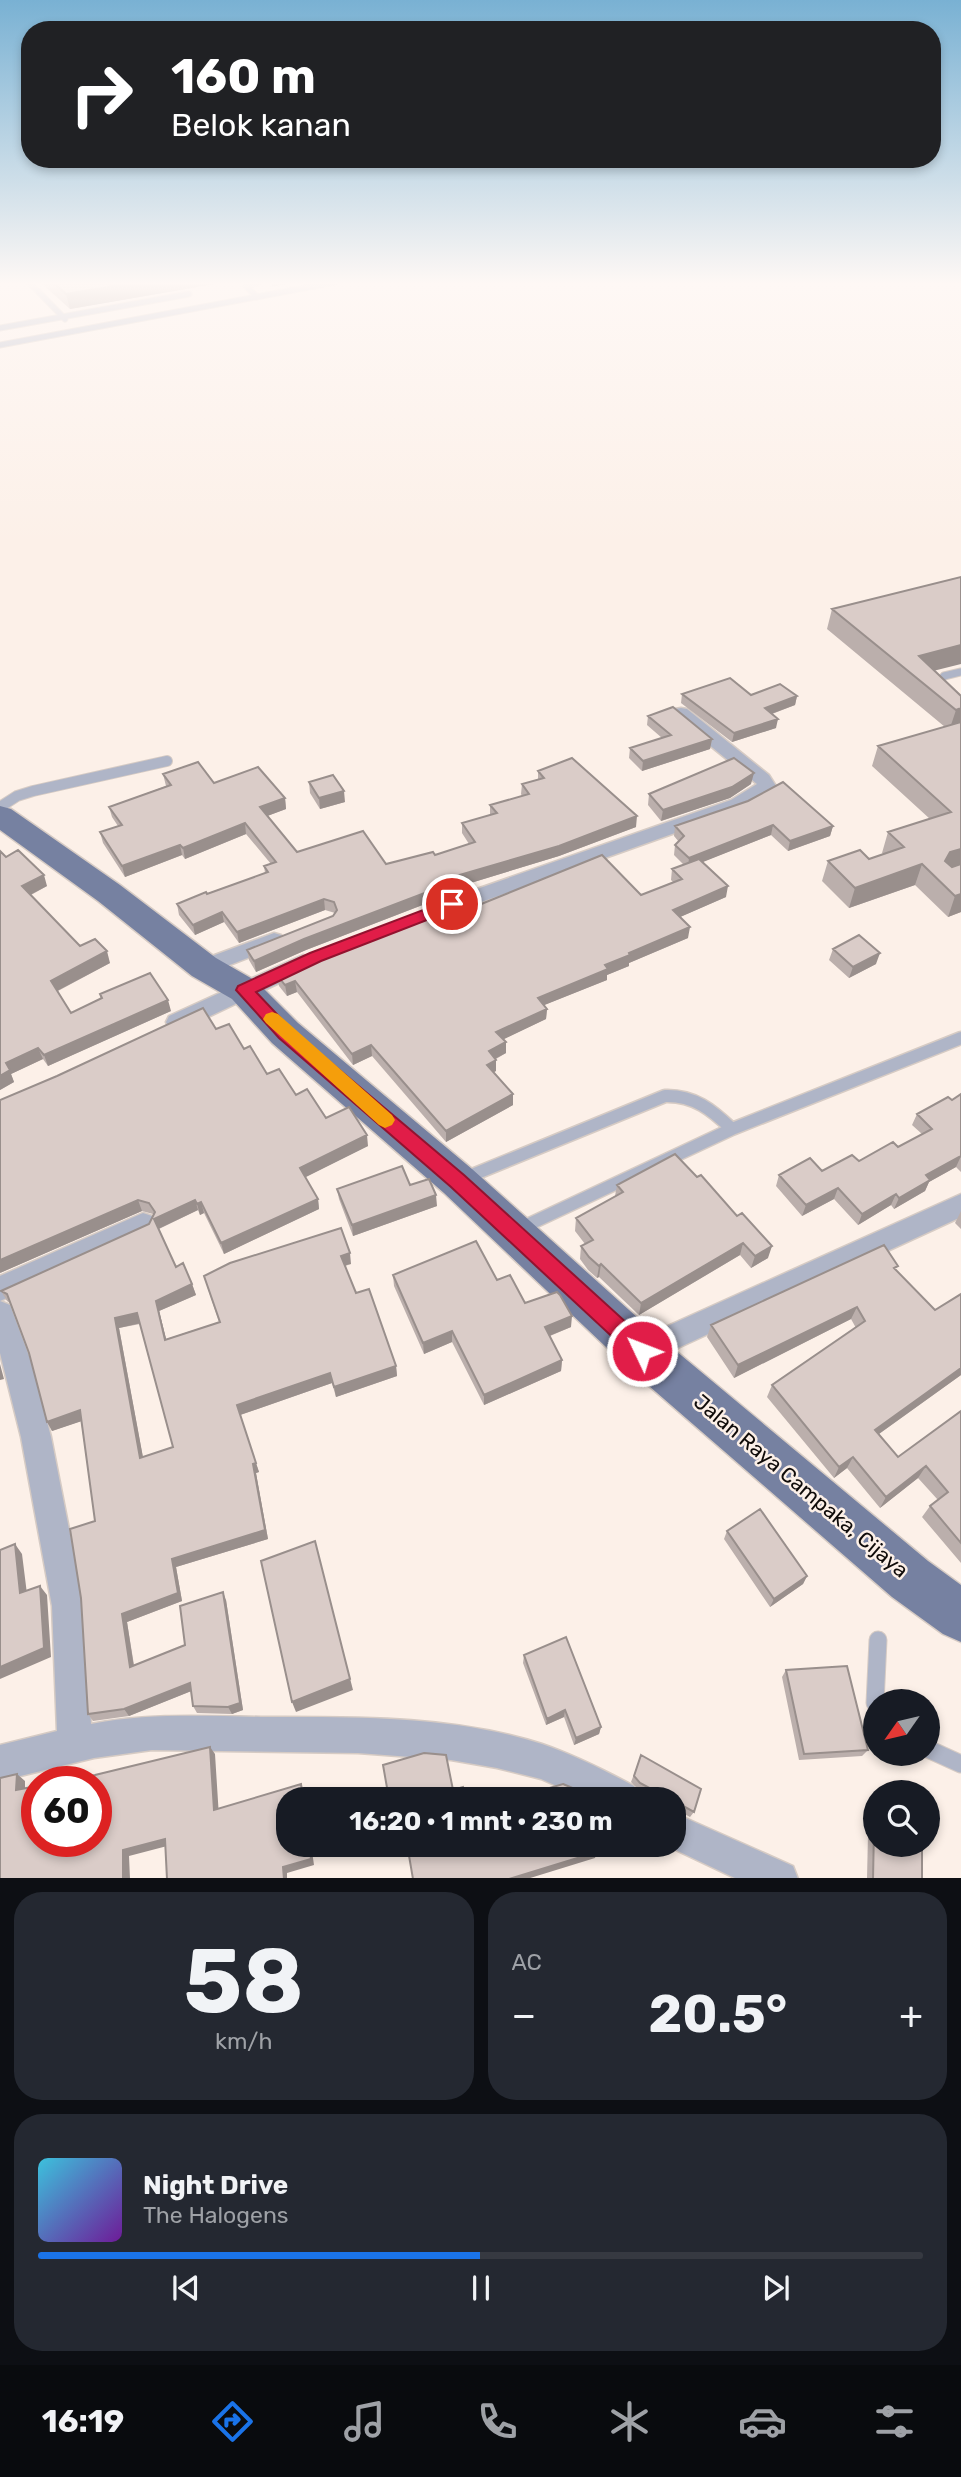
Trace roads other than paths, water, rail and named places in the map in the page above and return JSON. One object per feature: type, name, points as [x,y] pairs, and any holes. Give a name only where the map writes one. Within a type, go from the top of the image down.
[{"type":"main road","name":"Jalan Raya Campaka, Cijaya","points":[[0,816],[108,893],[204,967],[244,990],[285,1033],[458,1181],[642,1351],[910,1579],[961,1616]]},
{"type":"street","points":[[427,915],[478,894],[738,804],[767,786],[763,779],[681,713]]},
{"type":"street","points":[[204,967],[289,933]]},
{"type":"street","points":[[158,1030],[315,957]]},
{"type":"street","points":[[642,1351],[961,1205]]},
{"type":"street","points":[[0,1289],[143,1224]]},
{"type":"street","points":[[0,1314],[18,1364],[36,1437],[68,1606],[75,1745]]},
{"type":"street","points":[[0,1763],[75,1745],[150,1733],[391,1735],[495,1751],[547,1765],[603,1787]]},
{"type":"street","points":[[686,1836],[780,1878]]},
{"type":"lane","points":[[943,697],[936,688],[939,680],[961,671]]},
{"type":"lane","points":[[0,807],[17,796],[43,788],[167,761]]},
{"type":"lane","points":[[512,1232],[732,1129],[961,1038]]},
{"type":"lane","points":[[458,1181],[665,1096],[680,1094],[696,1101],[714,1111],[732,1129]]},
{"type":"lane","points":[[876,1689],[878,1640]]},
{"type":"lane","points":[[940,1754],[961,1764]]}]
